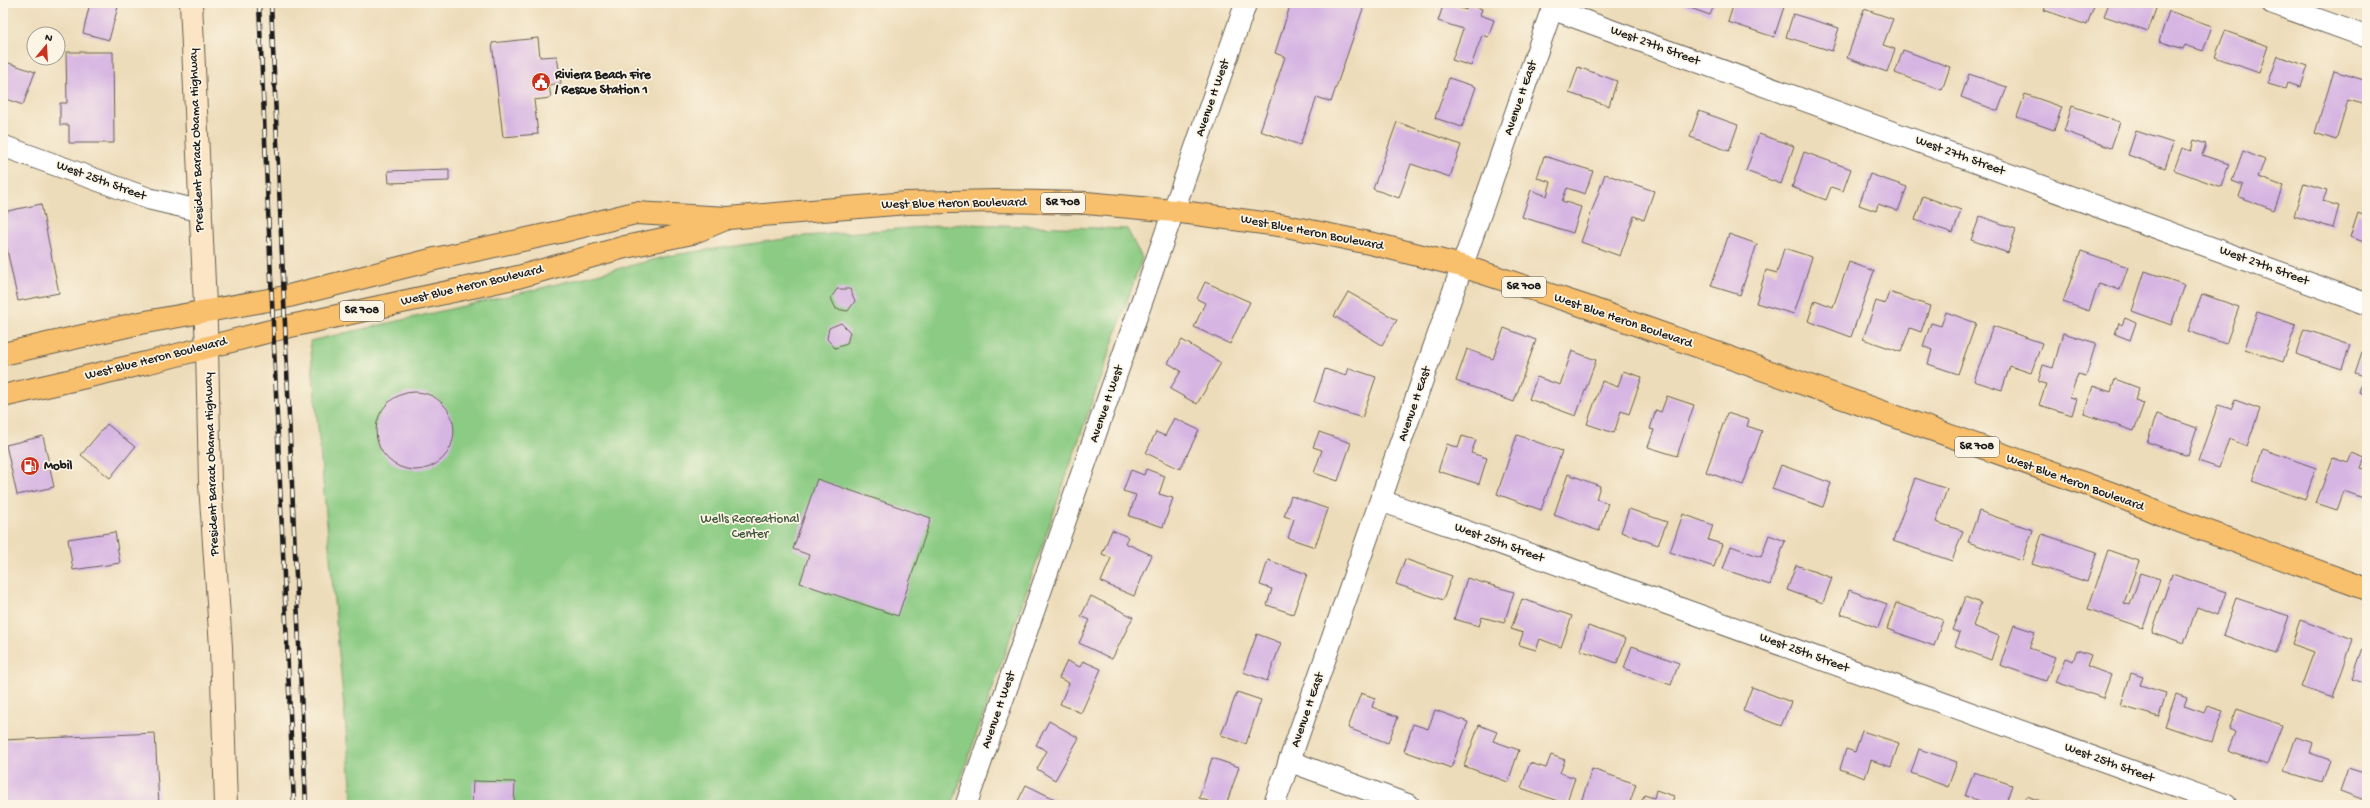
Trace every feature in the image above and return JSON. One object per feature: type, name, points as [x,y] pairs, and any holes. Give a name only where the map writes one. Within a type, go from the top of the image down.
[{"type":"main road","name":"President Barack Obama Highway","points":[[191,3],[201,211],[204,311],[207,348],[210,484],[221,647],[226,805]]},
{"type":"main road","name":"West Blue Heron Boulevard","points":[[3,354],[140,323],[285,297],[435,259],[559,232],[635,213],[728,218],[906,203],[996,201],[1086,203],[1174,211],[1286,226],[1374,244],[1462,266],[1586,307],[2111,494],[2165,516],[2367,589]]},
{"type":"main road","name":"West Blue Heron Boulevard","points":[[3,396],[207,348],[286,327],[518,277],[625,247],[692,233],[728,218]]},
{"type":"street","name":"Avenue H West","points":[[966,805],[1246,3]]},
{"type":"street","points":[[2272,3],[2367,37]]},
{"type":"street","name":"Avenue H East","points":[[1274,805],[1382,501],[1553,6]]},
{"type":"street","name":"West 27th Street","points":[[1553,6],[2367,304]]},
{"type":"street","name":"West 25th Street","points":[[3,146],[150,199],[201,211]]},
{"type":"street","name":"West 25th Street","points":[[1382,501],[2226,805]]},
{"type":"street","points":[[1289,761],[1409,805]]},
{"type":"green space","name":"Wells Recreational Center","points":[[964,224],[1127,229],[1142,258],[952,805],[353,805],[310,341],[525,292],[673,255],[805,236]]},
{"type":"building","points":[[90,3],[119,3],[109,40],[83,33]]},
{"type":"building","points":[[1291,3],[1365,3],[1331,102],[1317,97],[1300,145],[1260,131],[1285,57],[1275,53]]},
{"type":"building","points":[[1444,3],[1466,10],[1468,4],[1482,9],[1480,15],[1494,20],[1488,37],[1482,35],[1471,66],[1452,60],[1463,29],[1438,21]]},
{"type":"building","points":[[1676,3],[1715,3],[1710,15]]},
{"type":"building","points":[[1734,3],[1772,3],[1784,7],[1774,37],[1728,22]]},
{"type":"building","points":[[2047,3],[2095,3],[2087,25],[2044,10]]},
{"type":"building","points":[[2109,3],[2148,3],[2157,6],[2148,31],[2104,16]]},
{"type":"building","points":[[1864,9],[1893,19],[1883,45],[1895,49],[1887,72],[1847,58]]},
{"type":"building","points":[[2169,11],[2212,26],[2203,51],[2185,45],[2183,49],[2159,41]]},
{"type":"building","points":[[1793,14],[1839,28],[1832,51],[1786,37]]},
{"type":"building","points":[[2225,31],[2268,46],[2259,73],[2215,57]]},
{"type":"building","points":[[538,38],[540,57],[557,56],[561,83],[549,85],[551,98],[534,100],[538,134],[503,137],[492,43]]},
{"type":"building","points":[[1903,50],[1950,67],[1942,90],[1895,73]]},
{"type":"building","points":[[66,52],[113,52],[114,143],[69,143],[69,125],[60,125],[60,103],[67,103]]},
{"type":"building","points":[[2278,56],[2308,66],[2301,87],[2287,83],[2285,89],[2268,84]]},
{"type":"building","points":[[3,61],[35,72],[23,105],[3,98]]},
{"type":"building","points":[[1578,67],[1617,81],[1609,106],[1569,93]]},
{"type":"building","points":[[2334,71],[2367,81],[2367,93],[2363,104],[2348,100],[2336,140],[2315,133]]},
{"type":"building","points":[[1969,74],[2007,87],[1998,111],[1961,97]]},
{"type":"building","points":[[1449,78],[1476,87],[1462,127],[1435,118]]},
{"type":"building","points":[[2025,94],[2062,107],[2054,130],[2017,117]]},
{"type":"building","points":[[2072,106],[2120,122],[2111,148],[2064,131]]},
{"type":"building","points":[[1699,111],[1738,125],[1729,151],[1690,137]]},
{"type":"building","points":[[1397,122],[1461,145],[1450,177],[1411,164],[1399,198],[1373,189]]},
{"type":"building","points":[[2136,131],[2173,143],[2165,168],[2128,155]]},
{"type":"building","points":[[1759,134],[1794,146],[1781,184],[1746,171]]},
{"type":"building","points":[[2194,140],[2206,144],[2202,155],[2229,164],[2221,187],[2174,170],[2182,148],[2191,151]]},
{"type":"building","points":[[2243,151],[2265,160],[2258,177],[2283,186],[2274,210],[2239,197],[2243,185],[2232,181]]},
{"type":"building","points":[[1804,152],[1851,169],[1843,191],[1831,187],[1826,200],[1792,187]]},
{"type":"building","points":[[1544,156],[1593,171],[1585,194],[1567,188],[1562,201],[1581,207],[1573,233],[1522,217],[1531,190],[1547,196],[1551,182],[1537,178]]},
{"type":"building","points":[[449,169],[449,181],[389,183],[388,171]]},
{"type":"building","points":[[1605,174],[1654,191],[1644,220],[1634,216],[1620,256],[1581,242]]},
{"type":"building","points":[[1870,174],[1907,187],[1898,211],[1878,204],[1876,211],[1859,205]]},
{"type":"building","points":[[2304,183],[2327,190],[2323,201],[2339,206],[2333,228],[2294,216]]},
{"type":"building","points":[[1923,196],[1961,210],[1953,233],[1915,220]]},
{"type":"building","points":[[41,204],[59,293],[18,301],[3,231],[3,212]]},
{"type":"building","points":[[2358,213],[2367,217],[2367,243],[2350,237]]},
{"type":"building","points":[[1980,216],[2016,229],[2008,253],[1971,240]]},
{"type":"building","points":[[1729,234],[1757,244],[1740,295],[1711,286]]},
{"type":"building","points":[[1784,248],[1812,257],[1794,314],[1756,303],[1766,270],[1777,273]]},
{"type":"building","points":[[2081,251],[2128,267],[2120,290],[2099,283],[2089,311],[2063,302]]},
{"type":"building","points":[[1849,262],[1874,271],[1851,337],[1808,321],[1815,300],[1833,307]]},
{"type":"building","points":[[2145,271],[2185,285],[2171,325],[2132,311]]},
{"type":"building","points":[[1205,282],[1250,302],[1230,344],[1194,327],[1205,303],[1197,299]]},
{"type":"building","points":[[837,289],[850,289],[855,301],[848,311],[836,309],[831,298]]},
{"type":"building","points":[[1348,292],[1397,320],[1382,345],[1334,316]]},
{"type":"building","points":[[1889,292],[1930,306],[1921,332],[1910,328],[1901,352],[1863,339],[1876,301],[1885,304]]},
{"type":"building","points":[[2202,294],[2239,307],[2226,344],[2188,331]]},
{"type":"building","points":[[1946,312],[1976,323],[1958,374],[1928,364],[1932,350],[1923,346],[1931,323],[1941,326]]},
{"type":"building","points":[[2257,312],[2296,325],[2283,362],[2245,349]]},
{"type":"building","points":[[2125,318],[2136,323],[2130,340],[2115,334],[2119,323],[2122,325]]},
{"type":"building","points":[[841,323],[850,332],[847,344],[835,348],[827,339],[829,328]]},
{"type":"building","points":[[1993,326],[2042,343],[2031,373],[2010,366],[2002,390],[1974,381]]},
{"type":"building","points":[[1504,328],[1536,340],[1514,402],[1456,381],[1467,349],[1493,359]]},
{"type":"building","points":[[2304,329],[2350,345],[2342,369],[2296,354]]},
{"type":"building","points":[[2063,333],[2096,343],[2086,376],[2078,374],[2070,397],[2077,399],[2072,415],[2039,405],[2046,384],[2038,382],[2043,365],[2053,368]]},
{"type":"building","points":[[1182,340],[1221,363],[1197,404],[1170,389],[1181,371],[1168,363]]},
{"type":"building","points":[[1572,351],[1596,360],[1576,416],[1529,399],[1537,377],[1560,385]]},
{"type":"building","points":[[2362,352],[2367,354],[2367,395],[2359,392],[2364,376],[2355,373]]},
{"type":"building","points":[[1349,368],[1376,377],[1362,418],[1314,402],[1325,369],[1346,376]]},
{"type":"building","points":[[1623,371],[1642,377],[1629,414],[1621,411],[1614,433],[1587,424],[1602,381],[1618,387]]},
{"type":"building","points":[[2115,379],[2139,388],[2135,400],[2144,403],[2134,431],[2084,414],[2093,386],[2111,392]]},
{"type":"building","points":[[407,392],[423,392],[437,398],[448,409],[454,423],[454,439],[448,453],[437,464],[423,470],[407,470],[393,464],[382,453],[376,439],[376,423],[382,409],[393,398]]},
{"type":"building","points":[[1667,396],[1694,405],[1677,456],[1648,447],[1654,430],[1650,429],[1656,410],[1661,412]]},
{"type":"building","points":[[2235,400],[2260,409],[2247,446],[2229,439],[2219,468],[2198,461],[2218,405],[2231,409]]},
{"type":"building","points":[[1727,413],[1749,420],[1747,426],[1762,431],[1743,485],[1706,472]]},
{"type":"building","points":[[2157,414],[2197,428],[2188,456],[2147,442]]},
{"type":"building","points":[[1174,418],[1199,430],[1180,469],[1146,453],[1156,432],[1165,436]]},
{"type":"building","points":[[107,424],[135,447],[110,478],[81,455]]},
{"type":"building","points":[[1319,432],[1351,443],[1338,481],[1314,473],[1322,450],[1313,447]]},
{"type":"building","points":[[1517,435],[1562,451],[1541,510],[1497,494]]},
{"type":"building","name":"Mobil","points":[[43,436],[54,487],[17,495],[6,445]]},
{"type":"building","points":[[1462,436],[1476,440],[1471,453],[1487,458],[1479,484],[1438,471],[1447,444],[1458,448]]},
{"type":"building","points":[[2263,449],[2316,468],[2305,500],[2252,481]]},
{"type":"building","points":[[2352,453],[2365,458],[2361,468],[2367,470],[2366,499],[2344,491],[2337,510],[2316,503],[2333,458],[2348,463]]},
{"type":"building","points":[[1781,465],[1831,483],[1823,507],[1772,489]]},
{"type":"building","points":[[1146,469],[1165,476],[1159,494],[1173,498],[1163,527],[1129,516],[1136,495],[1123,491],[1131,470],[1144,475]]},
{"type":"building","points":[[1568,474],[1600,486],[1596,499],[1608,503],[1599,531],[1554,515]]},
{"type":"building","points":[[1915,478],[1947,489],[1936,522],[1963,531],[1952,561],[1893,541]]},
{"type":"building","points":[[817,479],[931,518],[898,616],[800,583],[809,555],[793,549]]},
{"type":"building","points":[[1291,496],[1328,509],[1315,547],[1288,538],[1294,519],[1284,516]]},
{"type":"building","points":[[1629,509],[1667,522],[1658,545],[1621,532]]},
{"type":"building","points":[[1979,511],[2033,530],[2022,561],[1968,542]]},
{"type":"building","points":[[1683,514],[1713,525],[1708,540],[1722,544],[1714,567],[1670,552]]},
{"type":"building","points":[[1112,530],[1128,537],[1125,543],[1152,555],[1134,596],[1101,582],[1111,558],[1102,554]]},
{"type":"building","points":[[115,532],[120,563],[73,570],[68,539]]},
{"type":"building","points":[[2042,534],[2097,552],[2087,582],[2032,564]]},
{"type":"building","points":[[1769,535],[1785,541],[1770,585],[1723,569],[1731,546],[1761,557]]},
{"type":"building","points":[[2108,550],[2139,561],[2124,603],[2130,605],[2141,573],[2160,579],[2143,628],[2088,609]]},
{"type":"building","points":[[1405,559],[1452,576],[1443,600],[1396,584]]},
{"type":"building","points":[[1268,560],[1307,574],[1293,614],[1267,605],[1272,589],[1260,585]]},
{"type":"building","points":[[1796,565],[1832,578],[1823,603],[1787,590]]},
{"type":"building","points":[[2172,574],[2226,592],[2218,615],[2197,607],[2184,644],[2152,633]]},
{"type":"building","points":[[1467,578],[1514,592],[1504,623],[1482,617],[1479,626],[1454,619]]},
{"type":"building","points":[[1849,590],[1887,604],[1878,628],[1841,614]]},
{"type":"building","points":[[1091,596],[1133,617],[1112,659],[1079,643],[1090,620],[1081,616]]},
{"type":"building","points":[[1965,597],[1981,603],[1973,626],[1999,636],[1991,660],[1955,646],[1960,633],[1952,630]]},
{"type":"building","points":[[2236,598],[2289,616],[2276,654],[2223,635]]},
{"type":"building","points":[[1522,599],[1572,616],[1561,647],[1540,639],[1536,650],[1519,645],[1523,633],[1511,629]]},
{"type":"building","points":[[1896,603],[1943,620],[1934,646],[1887,629]]},
{"type":"building","points":[[2300,620],[2353,639],[2333,698],[2301,687],[2314,652],[2292,644]]},
{"type":"building","points":[[2014,625],[2035,632],[2029,648],[2055,657],[2046,681],[2000,665]]},
{"type":"building","points":[[1588,626],[1626,639],[1617,663],[1580,650]]},
{"type":"building","points":[[1257,634],[1281,643],[1267,681],[1243,672]]},
{"type":"building","points":[[1632,646],[1679,663],[1671,685],[1624,668]]},
{"type":"building","points":[[2363,648],[2367,650],[2367,684],[2352,679]]},
{"type":"building","points":[[2077,650],[2091,655],[2087,666],[2111,675],[2103,698],[2056,682],[2065,658],[2073,661]]},
{"type":"building","points":[[1067,661],[1080,667],[1083,661],[1101,669],[1081,713],[1060,704],[1069,683],[1059,678]]},
{"type":"building","points":[[2131,673],[2143,677],[2140,685],[2166,693],[2159,717],[2121,706]]},
{"type":"building","points":[[1752,687],[1791,702],[1781,726],[1743,711]]},
{"type":"building","points":[[1237,692],[1261,700],[1246,744],[1221,735]]},
{"type":"building","points":[[1361,693],[1375,698],[1372,707],[1398,717],[1388,743],[1348,728]]},
{"type":"building","points":[[2176,694],[2187,698],[2184,706],[2204,713],[2207,706],[2223,711],[2212,742],[2165,726]]},
{"type":"building","points":[[2237,709],[2282,725],[2267,765],[2228,751],[2235,732],[2229,729]]},
{"type":"building","points":[[1435,710],[1468,722],[1451,768],[1404,751],[1413,724],[1428,729]]},
{"type":"building","points":[[1049,721],[1079,738],[1055,780],[1037,769],[1047,751],[1036,745]]},
{"type":"building","points":[[1479,725],[1497,732],[1493,741],[1519,750],[1508,782],[1464,766]]},
{"type":"building","points":[[1862,731],[1899,743],[1891,767],[1871,760],[1865,778],[1840,769],[1846,749],[1855,752]]},
{"type":"building","points":[[155,733],[159,805],[3,805],[3,740]]},
{"type":"building","points":[[2296,737],[2313,743],[2310,753],[2330,760],[2322,783],[2284,771]]},
{"type":"building","points":[[1919,749],[1957,762],[1948,787],[1911,773]]},
{"type":"building","points":[[1551,755],[1565,760],[1560,773],[1575,778],[1566,804],[1521,788],[1530,763],[1546,768]]},
{"type":"building","points":[[1212,758],[1239,767],[1226,805],[1219,805],[1199,798]]},
{"type":"building","points":[[2348,768],[2367,774],[2367,801],[2340,791]]},
{"type":"building","points":[[1592,769],[1636,784],[1629,805],[1580,805]]},
{"type":"building","points":[[1974,772],[2012,785],[2005,805],[1992,805],[1965,796]]},
{"type":"building","points":[[473,781],[515,782],[514,805],[472,805]]},
{"type":"building","points":[[1026,785],[1065,804],[1065,805],[1016,805]]},
{"type":"building","points":[[1656,790],[1674,796],[1671,805],[1640,805],[1644,795],[1654,798]]},
{"type":"building","points":[[2027,796],[2051,805],[2023,805]]},
{"type":"railway","points":[[259,3],[294,805]]},
{"type":"railway","points":[[271,3],[306,805]]},
{"type":"place","name":"Riviera Beach Fire / Rescue Station 1","points":[[541,82]]},
{"type":"place","name":"Mobil","points":[[30,466]]}]
